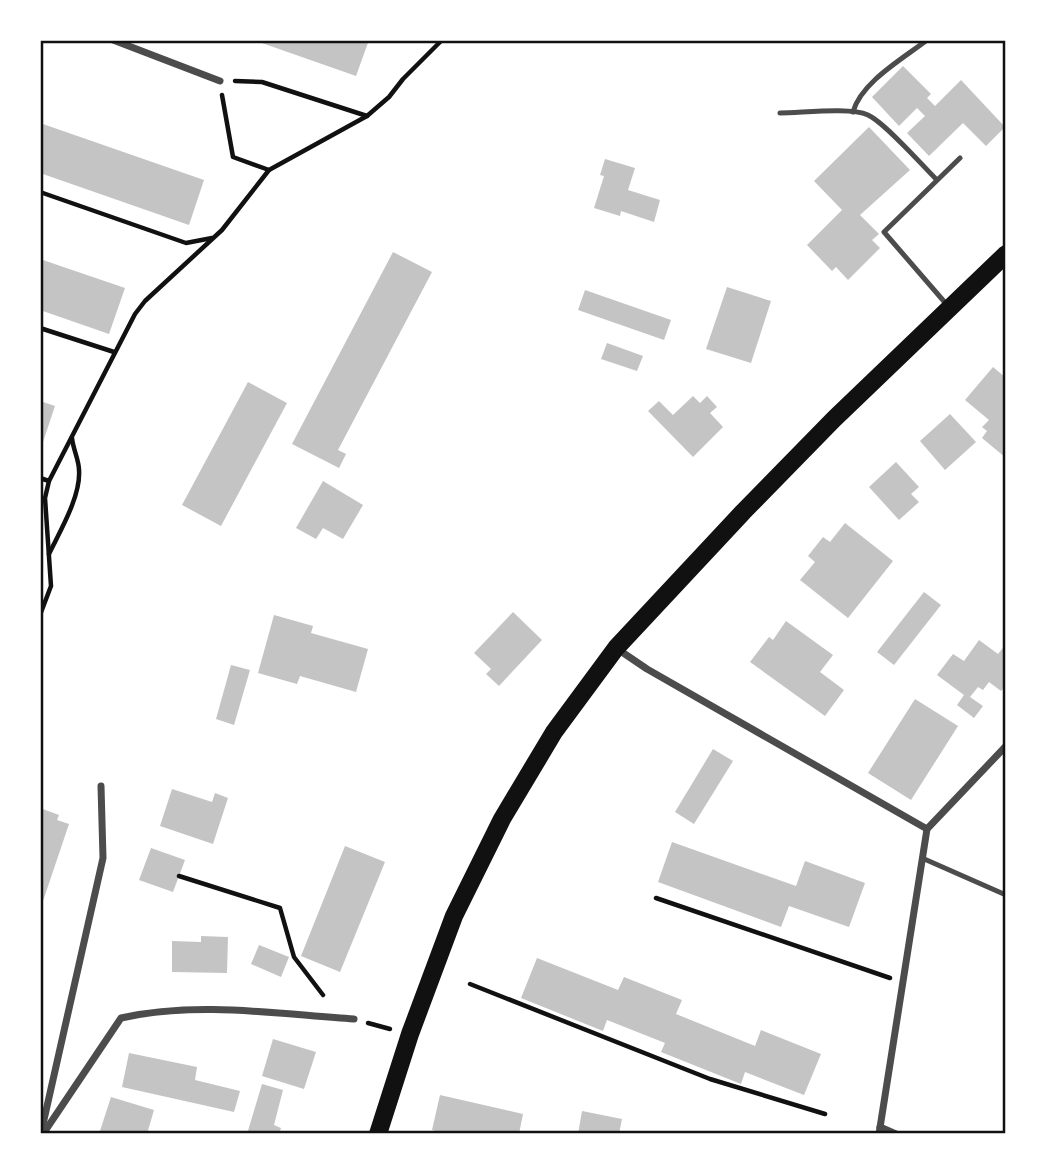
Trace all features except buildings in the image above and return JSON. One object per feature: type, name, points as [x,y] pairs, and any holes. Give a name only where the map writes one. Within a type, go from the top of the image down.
[{"type":"main road","points":[[378,1134],[410,1034],[454,916],[502,819],[554,732],[616,648],[743,512],[834,419],[1005,254]]},
{"type":"street","points":[[113,40],[220,81]]},
{"type":"street","points":[[616,648],[647,669],[927,829]]},
{"type":"street","points":[[896,1134],[880,1130],[927,829],[1006,746]]},
{"type":"street","points":[[42,1134],[103,858],[101,786]]},
{"type":"street","points":[[42,1134],[121,1018],[151,1012],[246,1011],[354,1019]]},
{"type":"lane","points":[[853,111],[861,95],[900,57],[927,40]]},
{"type":"lane","points":[[780,113],[853,111],[868,114],[936,179]]},
{"type":"lane","points":[[950,308],[884,232],[960,158]]},
{"type":"lane","points":[[922,858],[1006,895]]},
{"type":"path","points":[[40,615],[51,586],[46,498],[49,481],[135,314],[145,301],[241,208],[269,170],[367,116],[389,97],[441,40]]},
{"type":"path","points":[[269,170],[233,156],[220,81],[262,82],[367,116]]},
{"type":"path","points":[[40,192],[186,243],[213,238]]},
{"type":"path","points":[[40,328],[114,352]]},
{"type":"path","points":[[49,555],[77,493],[80,479],[72,438]]},
{"type":"path","points":[[40,478],[49,481]]},
{"type":"path","points":[[179,876],[280,908],[294,957],[323,995]]},
{"type":"path","points":[[656,898],[903,982]]},
{"type":"path","points":[[470,984],[710,1079],[825,1114]]},
{"type":"path","points":[[354,1019],[410,1034]]}]
